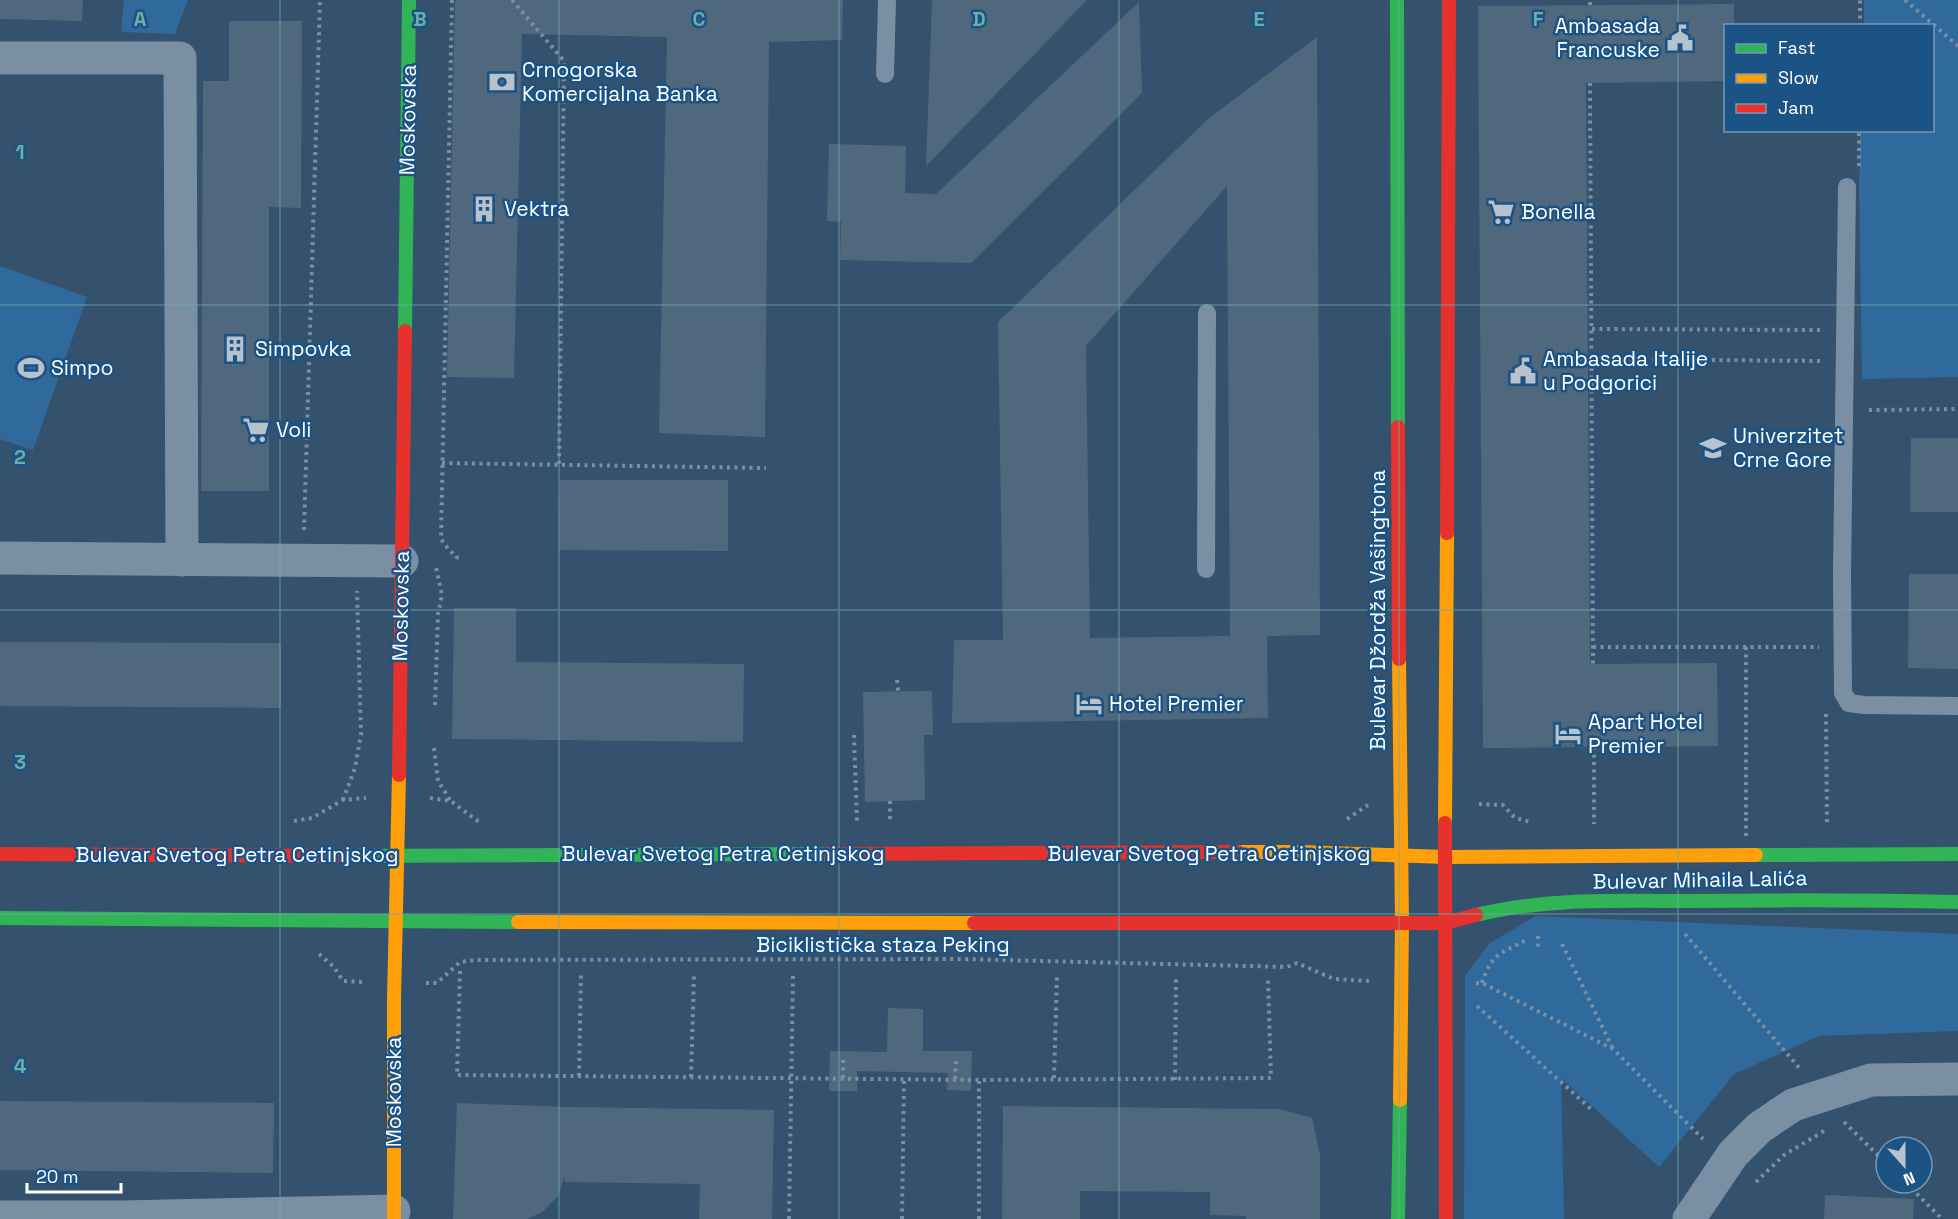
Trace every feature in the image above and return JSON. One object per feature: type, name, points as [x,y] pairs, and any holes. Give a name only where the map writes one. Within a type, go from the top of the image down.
[{"type":"main road","name":"Moskovska","points":[[394,1215],[409,0]]},
{"type":"main road","name":"Bulevar Džordža Vašingtona","points":[[1397,0],[1402,922],[1398,1219]]},
{"type":"main road","points":[[1446,1219],[1449,0]]},
{"type":"main road","name":"Bulevar Svetog Petra Cetinjskog","points":[[0,854],[397,856],[1264,852],[1446,857]]},
{"type":"main road","name":"Bulevar Mihaila Lalića","points":[[1446,857],[1958,854]]},
{"type":"main road","name":"Bulevar Mihaila Lalića","points":[[1445,923],[1535,904],[1668,900],[1958,902]]},
{"type":"main road","points":[[0,918],[1445,923]]},
{"type":"street","points":[[0,58],[180,58],[182,560]]},
{"type":"street","points":[[0,558],[402,561]]},
{"type":"street","points":[[1689,1219],[1733,1154],[1759,1128],[1793,1105],[1871,1080],[1958,1079]]},
{"type":"street","name":"Moskovska","points":[[197,1217],[394,1215]]},
{"type":"street","points":[[0,1216],[197,1217]]},
{"type":"lane","points":[[885,74],[887,0]]},
{"type":"lane","points":[[1853,181],[1845,362],[1842,574],[1844,693],[1849,703],[1864,705],[1958,706]]},
{"type":"lane","points":[[1206,568],[1207,313]]},
{"type":"path","points":[[303,561],[320,0]]},
{"type":"path","points":[[452,0],[441,539],[457,557],[454,563]]},
{"type":"path","points":[[512,0],[564,61],[560,465]]},
{"type":"path","points":[[1860,0],[1860,24]]},
{"type":"path","points":[[1905,0],[1933,24]]},
{"type":"path","points":[[1934,25],[1958,46]]},
{"type":"path","points":[[1590,83],[1593,664]]},
{"type":"path","points":[[1853,181],[1859,132]]},
{"type":"path","points":[[1592,329],[1846,330]]},
{"type":"path","points":[[1592,359],[1845,362]]},
{"type":"path","points":[[1866,410],[1958,409]]},
{"type":"path","points":[[442,463],[766,468]]},
{"type":"path","points":[[343,800],[355,768],[361,734],[357,590]]},
{"type":"path","points":[[435,713],[438,614],[442,595]]},
{"type":"path","points":[[1593,647],[1826,647]]},
{"type":"path","points":[[1746,647],[1746,837]]},
{"type":"path","points":[[897,680],[898,691]]},
{"type":"path","points":[[1826,705],[1827,831]]},
{"type":"path","points":[[854,735],[856,822]]},
{"type":"path","points":[[434,746],[438,781],[451,801]]},
{"type":"path","points":[[1594,747],[1594,832]]},
{"type":"path","points":[[890,801],[890,832]]},
{"type":"path","points":[[1684,933],[1821,1095],[1874,1151]]},
{"type":"path","points":[[1562,944],[1613,1049]]},
{"type":"path","name":"Biciklistička staza Peking","points":[[437,983],[460,962],[476,960],[961,959],[1287,967],[1297,963],[1334,979]]},
{"type":"path","points":[[460,971],[457,1075],[980,1080],[1271,1078],[1268,978]]},
{"type":"path","points":[[579,1076],[581,972]]},
{"type":"path","points":[[692,1077],[694,974]]},
{"type":"path","points":[[789,1219],[793,974]]},
{"type":"path","points":[[1054,1078],[1057,975]]},
{"type":"path","points":[[1175,1080],[1176,976]]},
{"type":"path","points":[[1482,983],[1613,1049],[1727,1163]]},
{"type":"path","points":[[1473,1002],[1592,1110]]},
{"type":"path","points":[[843,1059],[843,1078]]},
{"type":"path","points":[[955,1079],[956,1061]]},
{"type":"path","points":[[902,1219],[904,1079]]},
{"type":"path","points":[[979,1219],[980,1080]]},
{"type":"path","points":[[1754,1183],[1784,1155],[1843,1120]]},
{"type":"path","points":[[1918,1195],[1942,1219]]},
{"type":"shaded area","points":[[124,0],[188,0],[175,34],[121,32]]},
{"type":"shaded area","points":[[1864,0],[1958,0],[1958,377],[1862,379],[1860,132],[1934,132],[1934,24],[1864,24]]},
{"type":"shaded area","name":"Simpo","points":[[0,266],[87,297],[33,450],[0,439]]},
{"type":"shaded area","points":[[1536,916],[1958,934],[1958,1031],[1819,1036],[1734,1074],[1659,1167],[1561,1078],[1564,1219],[1464,1219],[1465,976],[1490,943]]},
{"type":"building","points":[[0,0],[83,0],[82,21],[0,19]]},
{"type":"building","points":[[458,0],[843,0],[842,40],[769,42],[765,437],[659,433],[667,37],[522,34],[514,378],[447,377],[455,2]]},
{"type":"building","points":[[932,0],[1087,0],[926,166]]},
{"type":"building","points":[[1139,2],[1142,93],[971,263],[840,260],[841,222],[827,221],[829,144],[906,146],[905,193],[936,194]]},
{"type":"building","points":[[1734,4],[1734,24],[1724,24],[1724,81],[1586,83],[1590,664],[1717,663],[1718,746],[1483,748],[1478,6]]},
{"type":"building","name":"Simpovka","points":[[229,21],[302,21],[301,208],[269,207],[269,491],[201,491],[203,81],[229,81]]},
{"type":"building","points":[[1317,37],[1320,635],[1267,636],[1268,718],[952,723],[954,640],[1003,640],[998,322],[1208,119]],"holes":[[[1227,186],[1230,636],[1090,638],[1086,346]]]},
{"type":"building","points":[[1911,438],[1958,438],[1958,512],[1910,512]]},
{"type":"building","points":[[560,480],[728,480],[728,551],[559,550]]},
{"type":"building","points":[[1909,574],[1958,574],[1958,669],[1908,668]]},
{"type":"building","points":[[454,608],[516,608],[516,662],[744,664],[743,742],[452,739]]},
{"type":"building","points":[[0,642],[281,643],[281,708],[0,706]]},
{"type":"building","points":[[932,691],[933,735],[924,735],[925,800],[865,802],[863,692]]},
{"type":"building","points":[[888,1008],[923,1009],[923,1051],[972,1051],[971,1091],[947,1090],[948,1073],[857,1071],[857,1091],[829,1091],[830,1051],[887,1052]]},
{"type":"building","points":[[0,1101],[274,1103],[273,1173],[0,1170]]},
{"type":"building","points":[[457,1103],[774,1110],[772,1219],[699,1219],[700,1184],[565,1182],[565,1176],[558,1196],[542,1212],[527,1219],[453,1219]]},
{"type":"building","points":[[1003,1106],[1279,1109],[1312,1118],[1320,1155],[1320,1219],[1246,1219],[1246,1216],[1210,1215],[1210,1192],[1080,1191],[1080,1219],[1002,1219]]},
{"type":"building","points":[[1825,1195],[1914,1199],[1913,1219],[1824,1219]]},
{"type":"traffic: fast","points":[[405,331],[409,0]]},
{"type":"traffic: fast","points":[[1397,0],[1398,427]]},
{"type":"traffic: fast","points":[[342,856],[826,854]]},
{"type":"traffic: fast","points":[[1756,855],[1958,854]]},
{"type":"traffic: fast","points":[[1476,915],[1528,906],[1582,902],[1824,900],[1958,902]]},
{"type":"traffic: fast","points":[[0,918],[518,922]]},
{"type":"traffic: fast","points":[[1398,1219],[1400,1100]]},
{"type":"traffic: slow","points":[[1445,823],[1447,533]]},
{"type":"traffic: slow","points":[[1399,659],[1402,922],[1400,1100]]},
{"type":"traffic: slow","points":[[394,1219],[394,999],[399,775]]},
{"type":"traffic: slow","points":[[1238,852],[1446,857],[1756,855]]},
{"type":"traffic: slow","points":[[518,922],[974,923]]},
{"type":"traffic: jam","points":[[1447,533],[1449,0]]},
{"type":"traffic: jam","points":[[399,775],[405,331]]},
{"type":"traffic: jam","points":[[1398,427],[1399,659]]},
{"type":"traffic: jam","points":[[1445,823],[1446,1219]]},
{"type":"traffic: jam","points":[[826,854],[1238,852]]},
{"type":"traffic: jam","points":[[0,854],[342,856]]},
{"type":"traffic: jam","points":[[974,923],[1445,923],[1476,915]]},
{"type":"place","name":"Ambasada Francuske","points":[[1680,38]]},
{"type":"place","name":"Crnogorska Komercijalna Banka","points":[[502,82]]},
{"type":"place","name":"Vektra","points":[[484,209]]},
{"type":"place","name":"Bonella","points":[[1501,212]]},
{"type":"place","name":"Simpovka","points":[[235,349]]},
{"type":"place","name":"Simpo","points":[[31,368]]},
{"type":"place","name":"Ambasada Italije u Podgorici","points":[[1523,371]]},
{"type":"place","name":"Voli","points":[[256,430]]},
{"type":"place","name":"Univerzitet Crne Gore","points":[[1713,448]]},
{"type":"place","name":"Hotel Premier","points":[[1089,704]]},
{"type":"place","name":"Apart Hotel Premier","points":[[1568,734]]}]
